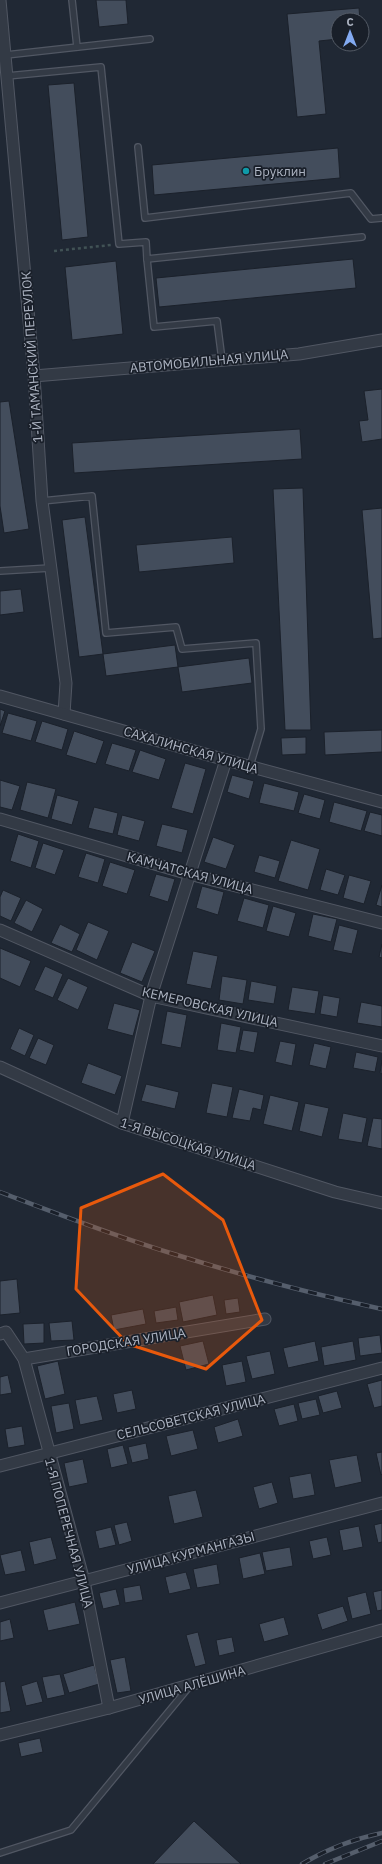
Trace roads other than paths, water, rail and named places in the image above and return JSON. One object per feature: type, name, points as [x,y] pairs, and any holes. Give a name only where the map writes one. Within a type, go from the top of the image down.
[{"type":"street","name":"1-Й ТАМАНСКИЙ ПЕРЕУЛОК","points":[[0,0],[34,376],[42,501],[66,683],[64,714]]},
{"type":"street","name":"АВТОМОБИЛЬНАЯ УЛИЦА","points":[[34,376],[299,354],[382,340]]},
{"type":"street","name":"САХАЛИНСКАЯ УЛИЦА","points":[[0,696],[226,760],[382,802]]},
{"type":"street","points":[[122,1123],[151,996],[226,760]]},
{"type":"street","name":"КАМЧАТСКАЯ УЛИЦА","points":[[0,819],[190,874],[382,923]]},
{"type":"street","name":"КЕМЕРОВСКАЯ УЛИЦА","points":[[0,930],[151,996],[382,1046]]},
{"type":"street","name":"1-Я ВЫСОЦКАЯ УЛИЦА","points":[[0,1066],[122,1123],[335,1192],[382,1203]]},
{"type":"street","name":"ГОРОДСКАЯ УЛИЦА","points":[[24,1359],[265,1319]]},
{"type":"street","points":[[0,1334],[6,1332],[24,1359]]},
{"type":"street","name":"1-Я ПОПЕРЕЧНАЯ УЛИЦА","points":[[24,1359],[48,1454],[84,1581],[108,1708]]},
{"type":"street","name":"СЕЛЬСОВЕТСКАЯ УЛИЦА","points":[[0,1466],[382,1368]]},
{"type":"street","name":"УЛИЦА КУРМАНГАЗЫ","points":[[0,1603],[382,1503]]},
{"type":"street","name":"УЛИЦА АЛЁШИНА","points":[[0,1734],[108,1708],[382,1630]]},
{"type":"lane","points":[[72,0],[77,47]]},
{"type":"lane","points":[[6,55],[150,39]]},
{"type":"lane","points":[[7,76],[101,67],[119,244],[146,242],[154,327],[218,320],[222,360]]},
{"type":"lane","points":[[138,147],[145,218],[351,193],[371,219],[382,218]]},
{"type":"lane","points":[[147,259],[362,237]]},
{"type":"lane","points":[[42,501],[92,496],[106,633],[176,627],[182,649],[256,643],[261,729],[250,766]]},
{"type":"lane","points":[[0,572],[50,568]]},
{"type":"lane","points":[[0,1853],[71,1830],[191,1685]]},
{"type":"railway","points":[[0,1192],[110,1233],[202,1263],[279,1284],[382,1309]]},
{"type":"railway","points":[[302,1864],[341,1845],[382,1833]]},
{"type":"railway","points":[[325,1864],[382,1841]]},
{"type":"place","name":"Бруклин","points":[[246,171]]}]
